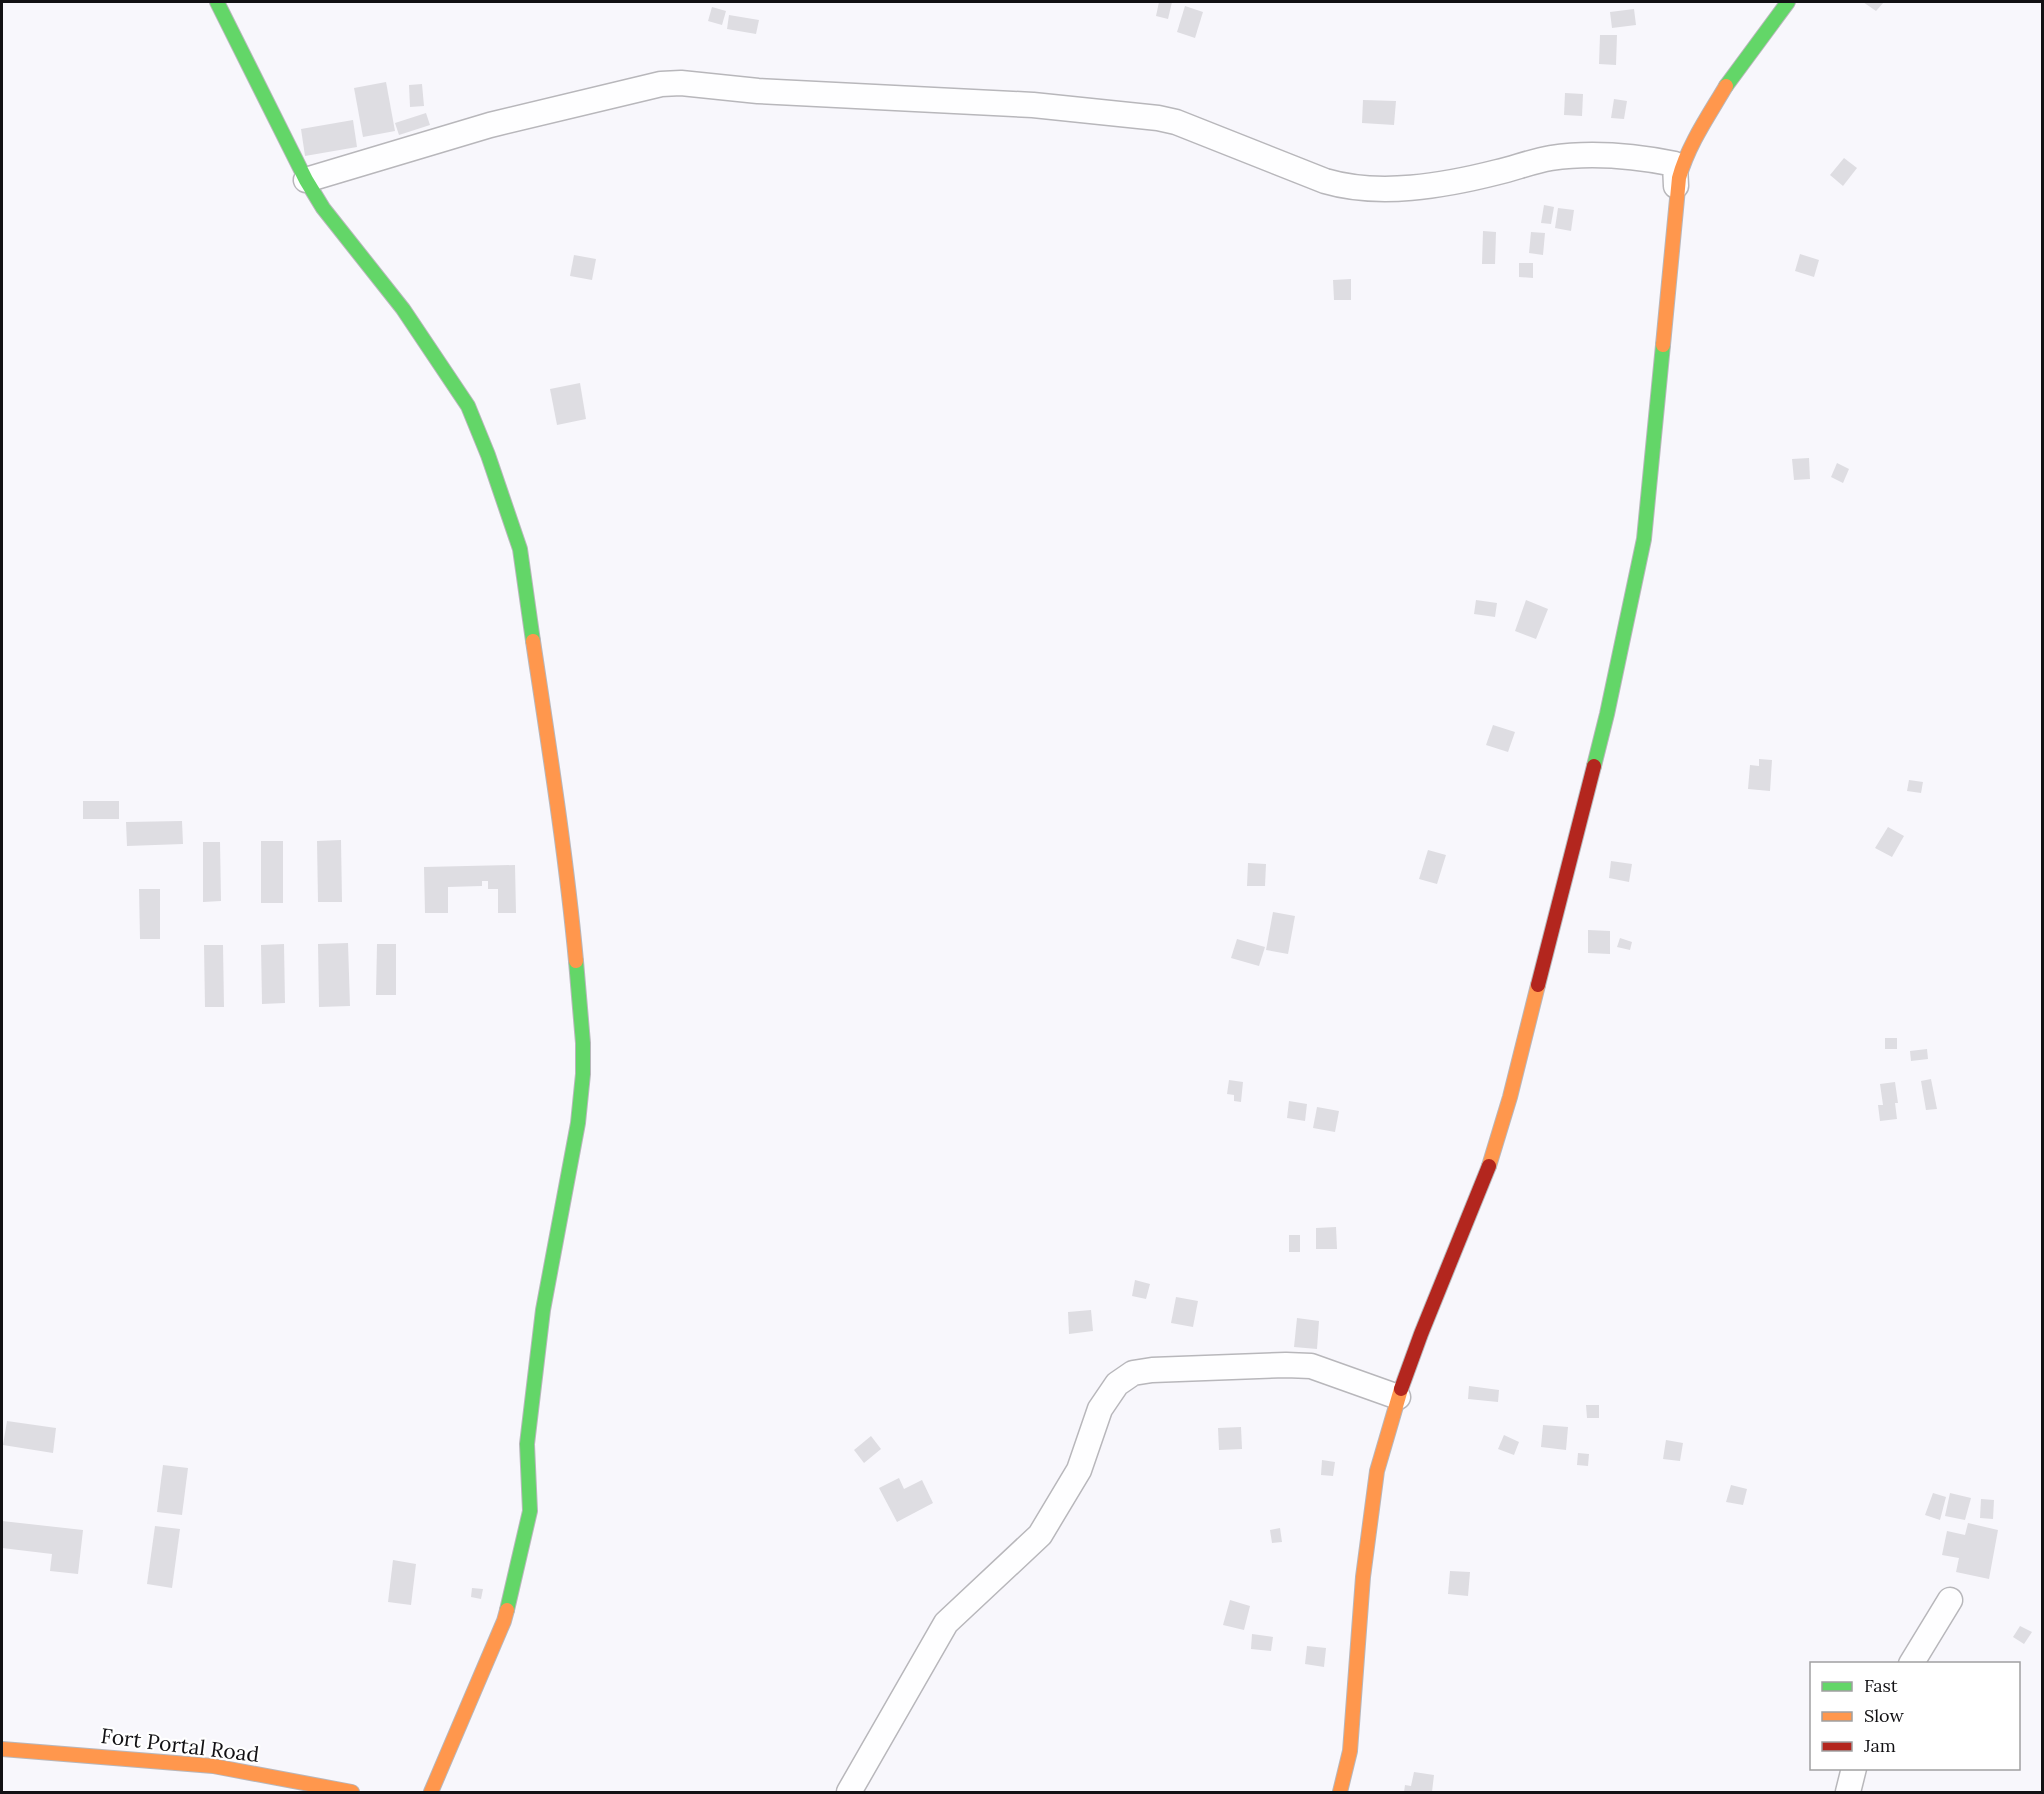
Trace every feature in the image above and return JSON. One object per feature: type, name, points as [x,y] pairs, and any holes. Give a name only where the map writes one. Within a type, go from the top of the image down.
[{"type":"street","points":[[217,2],[306,180],[323,208],[403,309],[468,406],[488,455],[520,549],[571,908],[583,1043],[583,1074],[578,1123],[543,1310],[528,1433],[530,1511],[504,1621],[431,1792]]},
{"type":"street","points":[[1676,192],[1682,167],[1730,78],[1788,2]]},
{"type":"street","points":[[306,180],[490,125],[661,84],[681,83],[770,91],[1033,105],[1158,118],[1176,122],[1325,181],[1363,189],[1459,182],[1551,158],[1593,155],[1675,164],[1676,192],[1644,539],[1607,714],[1510,1097],[1490,1164],[1398,1397],[1377,1471],[1363,1577],[1350,1751],[1340,1792]]},
{"type":"street","points":[[849,1792],[946,1623],[1040,1535],[1079,1470],[1100,1409],[1117,1384],[1133,1374],[1152,1370],[1311,1366],[1398,1397]]},
{"type":"street","points":[[1912,1662],[1950,1600]]},
{"type":"street","name":"Fort Portal Road","points":[[2,1749],[213,1766],[352,1792]]},
{"type":"street","points":[[1848,1792],[1854,1770]]},
{"type":"building","points":[[1159,2],[1172,2],[1168,19],[1156,16]]},
{"type":"building","points":[[1863,2],[1884,2],[1876,11]]},
{"type":"building","points":[[1185,6],[1203,12],[1195,38],[1177,32]]},
{"type":"building","points":[[712,7],[726,11],[722,25],[708,21]]},
{"type":"building","points":[[1634,9],[1636,25],[1612,28],[1610,12]]},
{"type":"building","points":[[729,15],[759,20],[756,34],[727,29]]},
{"type":"building","points":[[1600,35],[1617,35],[1616,65],[1599,64]]},
{"type":"building","points":[[386,82],[395,131],[363,137],[354,88]]},
{"type":"building","points":[[422,84],[424,106],[410,107],[409,85]]},
{"type":"building","points":[[1565,93],[1583,94],[1582,116],[1564,115]]},
{"type":"building","points":[[1614,99],[1627,101],[1624,119],[1611,118]]},
{"type":"building","points":[[1363,100],[1396,101],[1394,125],[1362,123]]},
{"type":"building","points":[[426,113],[430,125],[399,135],[395,123]]},
{"type":"building","points":[[353,120],[357,147],[305,156],[301,129]]},
{"type":"building","points":[[1844,158],[1857,168],[1843,186],[1830,175]]},
{"type":"building","points":[[1544,205],[1554,207],[1551,224],[1541,223]]},
{"type":"building","points":[[1558,208],[1574,210],[1571,231],[1555,228]]},
{"type":"building","points":[[1483,231],[1496,232],[1495,264],[1482,264]]},
{"type":"building","points":[[1531,232],[1545,233],[1543,255],[1529,253]]},
{"type":"building","points":[[1800,254],[1819,260],[1814,277],[1795,271]]},
{"type":"building","points":[[574,255],[596,259],[592,280],[570,276]]},
{"type":"building","points":[[1519,263],[1533,263],[1533,278],[1519,277]]},
{"type":"building","points":[[1351,279],[1351,300],[1334,300],[1333,280]]},
{"type":"building","points":[[580,383],[586,419],[557,425],[550,389]]},
{"type":"building","points":[[1809,458],[1810,479],[1794,480],[1792,459]]},
{"type":"building","points":[[1837,463],[1849,469],[1843,483],[1831,477]]},
{"type":"building","points":[[1476,600],[1497,603],[1495,617],[1474,614]]},
{"type":"building","points":[[1526,600],[1548,609],[1536,639],[1515,631]]},
{"type":"building","points":[[1493,725],[1515,732],[1508,752],[1486,745]]},
{"type":"building","points":[[1759,759],[1772,760],[1770,791],[1748,789],[1750,765],[1759,766]]},
{"type":"building","points":[[1909,780],[1923,782],[1921,793],[1907,791]]},
{"type":"building","points":[[83,801],[119,801],[119,819],[83,819]]},
{"type":"building","points":[[182,821],[183,844],[127,846],[126,822]]},
{"type":"building","points":[[1888,827],[1904,836],[1892,857],[1875,848]]},
{"type":"building","points":[[341,840],[342,902],[318,902],[317,841]]},
{"type":"building","points":[[261,841],[283,841],[283,903],[261,903]]},
{"type":"building","points":[[203,842],[220,842],[221,901],[203,902]]},
{"type":"building","points":[[1428,850],[1446,855],[1437,884],[1419,879]]},
{"type":"building","points":[[1611,861],[1632,864],[1629,882],[1609,878]]},
{"type":"building","points":[[1248,863],[1266,864],[1265,886],[1247,886]]},
{"type":"building","points":[[515,865],[516,913],[498,913],[498,889],[488,889],[488,881],[482,881],[482,886],[448,887],[448,913],[425,913],[424,867]]},
{"type":"building","points":[[139,889],[160,889],[160,939],[140,939]]},
{"type":"building","points":[[1273,912],[1295,916],[1288,954],[1266,950]]},
{"type":"building","points":[[1588,930],[1610,931],[1610,954],[1588,953]]},
{"type":"building","points":[[1620,938],[1632,942],[1630,950],[1617,947]]},
{"type":"building","points":[[1237,939],[1265,947],[1259,966],[1231,958]]},
{"type":"building","points":[[348,943],[350,1006],[319,1007],[318,944]]},
{"type":"building","points":[[284,944],[285,1003],[262,1004],[261,945]]},
{"type":"building","points":[[377,944],[396,944],[396,995],[376,995]]},
{"type":"building","points":[[204,945],[223,945],[224,1007],[205,1007]]},
{"type":"building","points":[[1885,1038],[1897,1038],[1897,1049],[1885,1049]]},
{"type":"building","points":[[1927,1049],[1928,1059],[1911,1061],[1910,1051]]},
{"type":"building","points":[[1931,1079],[1937,1109],[1926,1110],[1921,1081]]},
{"type":"building","points":[[1229,1080],[1243,1082],[1241,1102],[1234,1101],[1234,1095],[1227,1094]]},
{"type":"building","points":[[1895,1082],[1898,1103],[1895,1103],[1897,1119],[1880,1121],[1878,1105],[1883,1105],[1880,1084]]},
{"type":"building","points":[[1289,1101],[1307,1104],[1305,1121],[1287,1118]]},
{"type":"building","points":[[1317,1107],[1339,1111],[1335,1132],[1313,1128]]},
{"type":"building","points":[[1336,1227],[1337,1249],[1316,1249],[1316,1228]]},
{"type":"building","points":[[1289,1235],[1300,1235],[1300,1252],[1289,1252]]},
{"type":"building","points":[[1135,1280],[1150,1284],[1146,1299],[1132,1296]]},
{"type":"building","points":[[1176,1297],[1198,1301],[1193,1327],[1171,1323]]},
{"type":"building","points":[[1091,1310],[1093,1331],[1069,1334],[1068,1312]]},
{"type":"building","points":[[1297,1318],[1319,1321],[1317,1349],[1294,1347]]},
{"type":"building","points":[[1469,1386],[1499,1390],[1498,1402],[1468,1399]]},
{"type":"building","points":[[1586,1405],[1599,1405],[1599,1418],[1587,1418]]},
{"type":"building","points":[[7,1421],[56,1428],[53,1453],[3,1445]]},
{"type":"building","points":[[1543,1425],[1568,1427],[1566,1450],[1541,1447]]},
{"type":"building","points":[[1241,1427],[1242,1449],[1219,1450],[1218,1428]]},
{"type":"building","points":[[1504,1435],[1519,1442],[1514,1455],[1498,1449]]},
{"type":"building","points":[[871,1436],[881,1449],[864,1463],[854,1450]]},
{"type":"building","points":[[1666,1440],[1683,1443],[1680,1461],[1663,1459]]},
{"type":"building","points":[[1578,1453],[1589,1454],[1588,1466],[1577,1465]]},
{"type":"building","points":[[1322,1460],[1335,1462],[1333,1476],[1321,1475]]},
{"type":"building","points":[[163,1465],[188,1468],[182,1515],[157,1512]]},
{"type":"building","points":[[899,1478],[904,1489],[922,1480],[933,1503],[897,1522],[879,1488]]},
{"type":"building","points":[[1731,1485],[1747,1489],[1743,1505],[1726,1502]]},
{"type":"building","points":[[1933,1493],[1946,1497],[1940,1520],[1925,1515]]},
{"type":"building","points":[[1950,1493],[1971,1498],[1965,1520],[1945,1516]]},
{"type":"building","points":[[1981,1499],[1994,1500],[1993,1519],[1980,1518]]},
{"type":"building","points":[[2,1521],[83,1530],[78,1574],[50,1571],[52,1554],[2,1548]]},
{"type":"building","points":[[1968,1523],[1998,1530],[1989,1579],[1956,1572],[1959,1558],[1942,1555],[1947,1531],[1965,1535]]},
{"type":"building","points":[[155,1526],[180,1529],[172,1588],[147,1584]]},
{"type":"building","points":[[1280,1528],[1282,1542],[1272,1543],[1270,1530]]},
{"type":"building","points":[[393,1560],[416,1564],[411,1605],[388,1602]]},
{"type":"building","points":[[1450,1571],[1470,1572],[1468,1596],[1448,1594]]},
{"type":"building","points":[[472,1588],[483,1589],[481,1599],[471,1597]]},
{"type":"building","points":[[1230,1600],[1250,1606],[1244,1630],[1223,1625]]},
{"type":"building","points":[[2020,1626],[2032,1632],[2024,1644],[2013,1637]]},
{"type":"building","points":[[1252,1634],[1273,1637],[1271,1651],[1251,1649]]},
{"type":"building","points":[[1307,1646],[1326,1648],[1324,1667],[1305,1664]]},
{"type":"building","points":[[1414,1772],[1434,1775],[1432,1792],[1404,1792],[1405,1785],[1411,1786]]},
{"type":"traffic: fast","points":[[217,2],[306,180],[323,208],[403,309],[468,406],[488,455],[520,549],[533,641]]},
{"type":"traffic: fast","points":[[1726,86],[1788,2]]},
{"type":"traffic: fast","points":[[1594,766],[1644,539],[1663,345]]},
{"type":"traffic: fast","points":[[507,1610],[530,1511],[527,1444],[543,1310],[578,1123],[583,1074],[583,1043],[576,961]]},
{"type":"traffic: slow","points":[[1663,345],[1679,178],[1693,142],[1726,86]]},
{"type":"traffic: slow","points":[[533,641],[562,841],[576,961]]},
{"type":"traffic: slow","points":[[1489,1166],[1510,1097],[1538,985]]},
{"type":"traffic: slow","points":[[1340,1792],[1350,1751],[1363,1577],[1377,1471],[1401,1389]]},
{"type":"traffic: slow","points":[[431,1792],[507,1610]]},
{"type":"traffic: slow","points":[[2,1749],[213,1766],[352,1792]]},
{"type":"traffic: jam","points":[[1538,985],[1594,766]]},
{"type":"traffic: jam","points":[[1401,1389],[1489,1166]]}]
